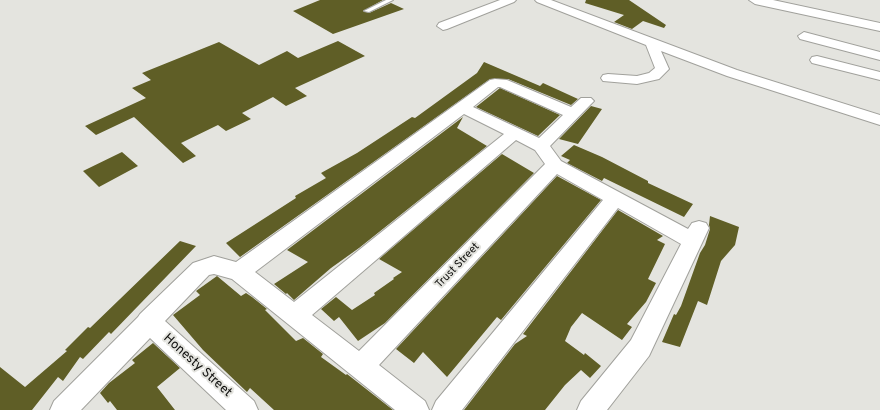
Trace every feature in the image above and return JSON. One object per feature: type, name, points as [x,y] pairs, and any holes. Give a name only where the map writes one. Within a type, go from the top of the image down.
[{"type":"main road","points":[[755,0],[880,27]]},
{"type":"street","points":[[443,26],[510,0]]},
{"type":"street","points":[[541,0],[732,73],[880,120]]},
{"type":"street","points":[[804,36],[880,56]]},
{"type":"street","points":[[608,78],[637,80],[654,76],[662,69],[652,43]]},
{"type":"street","points":[[817,60],[880,76]]},
{"type":"street","points":[[239,272],[495,83],[498,82],[572,113]]},
{"type":"street","points":[[541,146],[572,113],[586,101]]},
{"type":"street","points":[[462,107],[541,146],[556,166],[615,198],[696,234],[640,348],[590,410]]},
{"type":"street","points":[[295,314],[515,133]]},
{"type":"street","name":"Trust Street","points":[[361,366],[556,166]]},
{"type":"street","points":[[445,410],[615,198]]},
{"type":"street","points":[[71,407],[148,321],[201,269],[214,265],[239,272],[295,314],[416,410]]},
{"type":"street","name":"Honesty Street","points":[[148,321],[246,410]]},
{"type":"lane","points":[[366,11],[390,0]]},
{"type":"building","points":[[320,0],[383,0],[363,11],[369,13],[391,3],[404,9],[333,34],[293,11]]},
{"type":"building","points":[[586,0],[629,0],[666,25],[664,28],[643,21],[632,29],[614,22],[624,15],[585,3]]},
{"type":"building","points":[[338,41],[365,56],[295,88],[307,96],[286,106],[273,97],[242,113],[251,119],[226,131],[218,125],[181,143],[196,156],[183,163],[134,117],[96,135],[85,126],[146,98],[132,88],[151,80],[142,73],[219,42],[259,65],[287,51],[298,58]]},
{"type":"building","points":[[484,62],[540,86],[543,83],[578,99],[571,105],[508,79],[490,79],[240,257],[226,243],[296,198],[295,196],[326,178],[321,173],[357,153],[412,117],[415,118],[477,73]]},
{"type":"building","points":[[500,88],[560,115],[538,136],[476,107]]},
{"type":"building","points":[[591,106],[602,109],[578,144],[559,139]]},
{"type":"building","points":[[463,117],[457,128],[487,146],[359,248],[331,268],[294,300],[274,284],[308,262],[287,250]]},
{"type":"building","points":[[574,145],[602,157],[648,181],[648,183],[693,204],[684,217],[604,178],[602,181],[567,163],[570,160],[561,156]]},
{"type":"building","points":[[122,152],[138,166],[99,187],[83,171]]},
{"type":"building","points":[[502,154],[534,173],[385,323],[358,341],[339,317],[334,321],[321,309],[336,297],[352,310],[375,295],[374,293],[394,279],[393,278],[402,272],[379,259]]},
{"type":"building","points":[[557,176],[601,200],[501,320],[497,317],[447,377],[423,352],[414,363],[396,349]]},
{"type":"building","points":[[618,210],[663,236],[657,240],[665,244],[648,279],[656,283],[646,302],[627,324],[632,327],[622,340],[582,313],[571,327],[565,341],[584,355],[585,353],[601,366],[590,378],[581,370],[565,385],[545,410],[464,410],[515,344],[527,336],[523,334]]},
{"type":"building","points":[[710,216],[739,227],[735,245],[721,261],[707,305],[698,301],[680,347],[662,342],[674,314],[676,315],[681,306],[700,253],[705,245],[710,229]]},
{"type":"building","points":[[180,241],[196,246],[111,334],[109,332],[83,359],[80,357],[63,381],[58,377],[32,410],[0,410],[0,367],[25,387],[67,351],[65,350],[88,327],[90,328]]},
{"type":"building","points":[[217,276],[241,296],[246,293],[252,297],[267,309],[265,310],[296,341],[303,338],[323,354],[321,357],[346,375],[347,374],[393,410],[274,410],[250,388],[247,392],[203,350],[173,315],[200,295],[196,291]]},
{"type":"building","points":[[153,343],[180,368],[157,387],[175,410],[117,410],[110,401],[108,403],[100,393],[109,383],[135,363],[132,360]]}]
